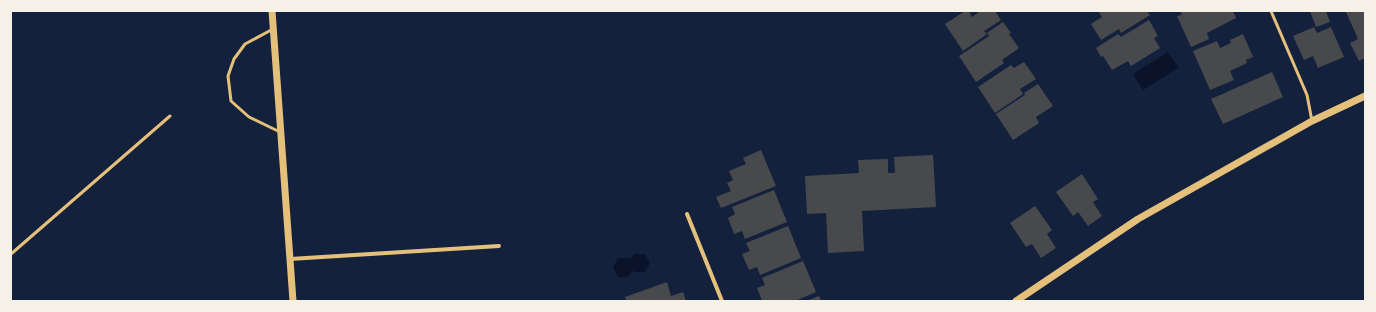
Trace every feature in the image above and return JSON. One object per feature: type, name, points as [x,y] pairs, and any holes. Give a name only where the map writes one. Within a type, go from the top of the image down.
[{"type":"street","points":[[272,11],[292,301]]},
{"type":"street","points":[[1016,301],[1138,219],[1312,121],[1365,96]]},
{"type":"street","points":[[687,214],[722,301]]},
{"type":"street","points":[[289,260],[499,246]]},
{"type":"lane","points":[[1271,11],[1307,95],[1312,121]]},
{"type":"lane","points":[[273,29],[246,44],[234,59],[228,76],[231,101],[249,117],[280,132]]},
{"type":"lane","points":[[11,254],[170,116]]},
{"type":"water","points":[[1168,52],[1179,68],[1143,90],[1133,74]]},
{"type":"water","points":[[634,254],[645,254],[650,263],[645,272],[634,272],[633,270],[628,277],[618,277],[613,267],[618,258],[629,258],[630,260]]},
{"type":"building","points":[[965,11],[969,11],[972,17],[980,11],[995,11],[1001,20],[984,31],[987,34],[963,51],[945,24]]},
{"type":"building","points":[[1098,11],[1147,11],[1150,15],[1121,33],[1119,29],[1101,40],[1091,24],[1102,17]]},
{"type":"building","points":[[1180,11],[1233,11],[1236,18],[1207,33],[1209,39],[1191,47],[1177,16],[1182,15]]},
{"type":"building","points":[[1310,11],[1326,11],[1330,22],[1316,27]]},
{"type":"building","points":[[1365,11],[1365,58],[1359,61],[1350,43],[1358,39],[1346,12]]},
{"type":"building","points":[[1149,20],[1158,36],[1154,38],[1160,48],[1131,66],[1128,61],[1112,70],[1103,56],[1101,57],[1096,48],[1118,34],[1121,37]]},
{"type":"building","points":[[1003,22],[1019,48],[1002,60],[1004,63],[976,82],[959,56],[989,36],[987,33]]},
{"type":"building","points":[[1314,27],[1317,33],[1331,27],[1344,57],[1318,68],[1313,56],[1304,60],[1293,36]]},
{"type":"building","points":[[1243,34],[1253,57],[1246,60],[1247,63],[1230,71],[1234,80],[1210,90],[1193,51],[1217,41],[1220,48],[1231,43],[1230,40]]},
{"type":"building","points":[[1024,62],[1036,79],[1020,89],[1023,94],[995,113],[978,87],[1011,65],[1014,68]]},
{"type":"building","points":[[1272,72],[1283,97],[1223,124],[1211,99]]},
{"type":"building","points":[[1038,84],[1053,106],[1036,117],[1039,123],[1013,140],[996,114],[1025,95],[1024,93]]},
{"type":"building","points":[[761,150],[776,186],[721,208],[716,197],[731,191],[727,183],[733,180],[729,171],[746,164],[743,158]]},
{"type":"building","points":[[933,155],[936,207],[862,211],[864,251],[828,253],[826,213],[807,214],[805,176],[859,173],[858,160],[888,159],[888,173],[895,173],[894,157]]},
{"type":"building","points":[[1082,174],[1098,199],[1093,202],[1102,216],[1088,226],[1078,212],[1073,216],[1056,192]]},
{"type":"building","points":[[774,190],[787,222],[745,239],[742,231],[734,234],[728,218],[735,214],[732,207]]},
{"type":"building","points":[[1035,206],[1052,230],[1047,234],[1056,248],[1041,258],[1032,244],[1026,247],[1010,223]]},
{"type":"building","points":[[788,226],[801,258],[760,275],[757,267],[749,270],[742,254],[750,251],[746,243]]},
{"type":"building","points":[[803,261],[816,292],[795,301],[762,301],[757,288],[765,285],[762,278]]},
{"type":"building","points":[[667,282],[671,296],[683,292],[686,301],[626,301],[625,297]]},
{"type":"building","points":[[819,296],[821,301],[806,301]]}]
